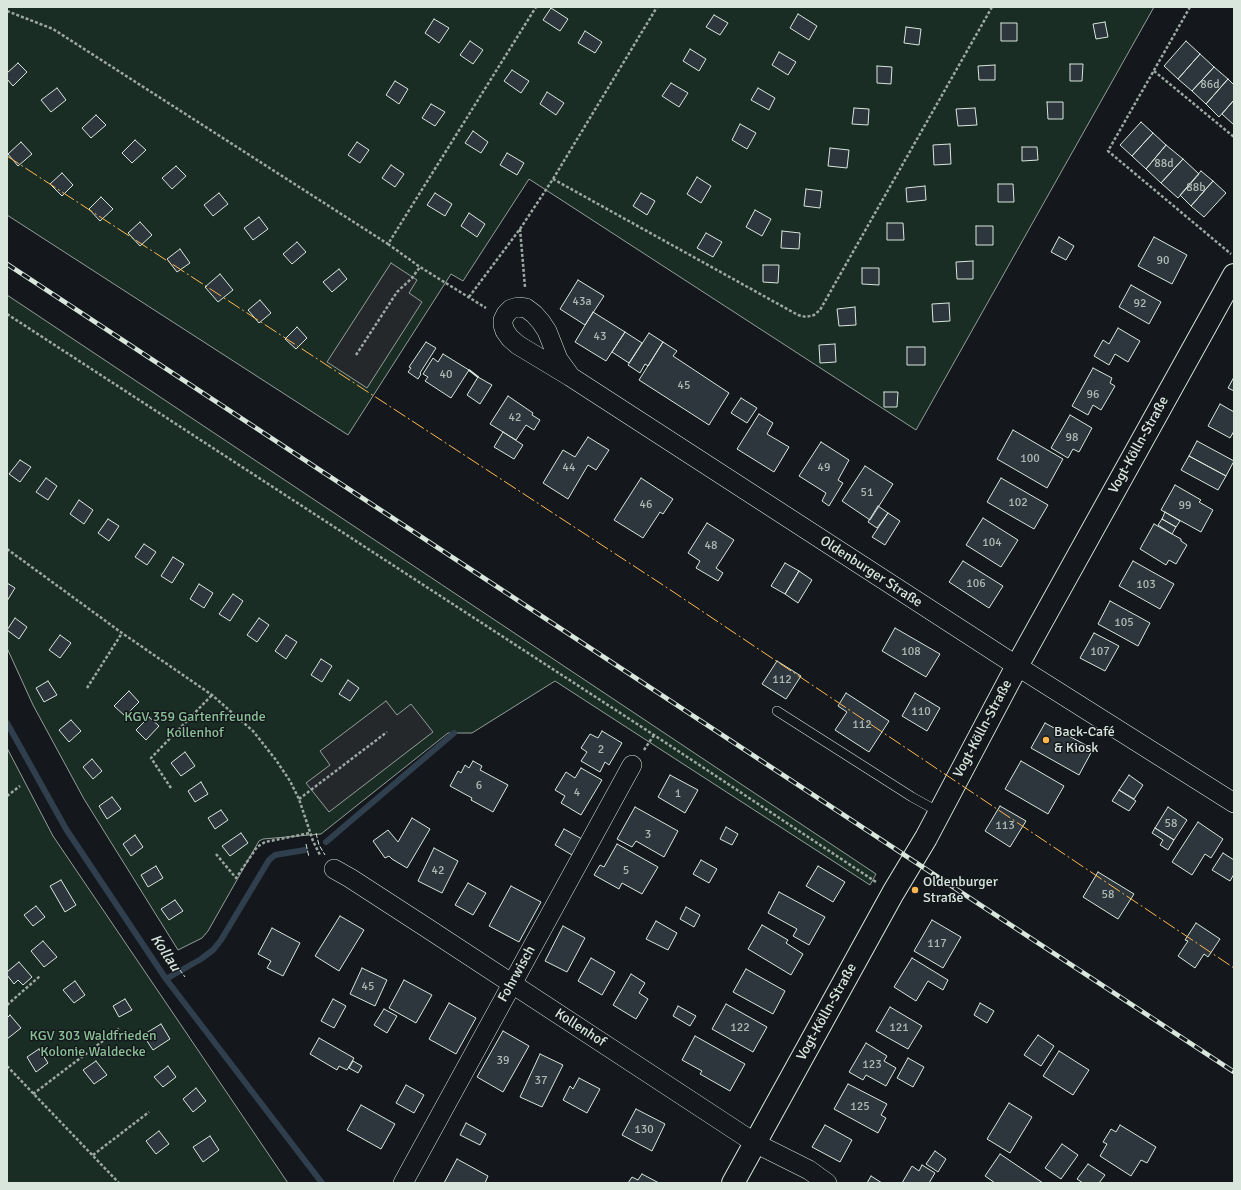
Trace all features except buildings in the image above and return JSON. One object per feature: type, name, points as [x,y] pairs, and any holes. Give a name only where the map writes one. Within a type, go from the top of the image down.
[{"type":"street","name":"Vogt-Kölln-Straße","points":[[733,1183],[893,893],[926,838],[1016,666],[1234,275]]},
{"type":"street","points":[[503,320],[511,309],[518,307],[526,308]]},
{"type":"street","name":"Oldenburger Straße","points":[[526,308],[534,314],[547,331],[558,359],[571,377]]},
{"type":"street","name":"Oldenburger Straße","points":[[503,320],[505,331],[518,345],[571,377],[1016,666],[1234,803]]},
{"type":"street","name":"Fohrwisch","points":[[403,1183],[632,765]]},
{"type":"street","name":"Kollenhof","points":[[334,870],[350,878],[512,983],[755,1143],[809,1170],[827,1183]]},
{"type":"lane","points":[[777,711],[912,797],[939,812]]},
{"type":"path","points":[[388,244],[536,7]]},
{"type":"path","points":[[469,297],[520,229],[553,179],[657,7]]},
{"type":"path","points":[[553,179],[798,315],[806,317],[814,314],[820,310],[992,7]]},
{"type":"path","points":[[1190,7],[1108,151],[1234,257]]},
{"type":"path","points":[[7,11],[53,29],[388,244],[420,267],[503,320]]},
{"type":"path","points":[[1154,71],[1234,136]]},
{"type":"path","points":[[520,229],[526,308]]},
{"type":"path","points":[[356,355],[397,292],[412,278],[420,267]]},
{"type":"path","points":[[7,314],[654,735],[893,893]]},
{"type":"path","points":[[7,549],[122,634],[212,695],[253,732],[276,760],[290,781],[299,798],[318,853],[334,870]]},
{"type":"path","points":[[87,688],[122,634]]},
{"type":"path","points":[[171,788],[151,758],[212,695]]},
{"type":"path","points":[[299,798],[386,732]]},
{"type":"path","points":[[7,796],[20,786]]},
{"type":"path","points":[[216,854],[236,878],[257,847],[265,842],[310,833]]},
{"type":"path","points":[[7,1005],[40,976]]},
{"type":"path","points":[[33,1094],[120,1028]]},
{"type":"path","points":[[7,1066],[119,1183]]},
{"type":"path","points":[[92,1155],[148,1112]]},
{"type":"green space","points":[[7,7],[1154,7],[916,430],[529,179],[463,281],[451,274],[348,435],[7,215]]},
{"type":"green space","name":"KGV 359 Gartenfreunde Kollenhof","points":[[7,295],[876,874],[870,885],[555,681],[472,733],[448,733],[321,834],[263,839],[259,841],[208,931],[202,938],[178,950],[84,799],[33,705],[7,648]]},
{"type":"green space","name":"KGV 303 Waldfrieden Kolonie Waldecke","points":[[7,748],[53,836],[288,1183],[7,1183]]},
{"type":"shaded area","points":[[391,263],[417,280],[409,293],[422,302],[367,388],[327,362]]},
{"type":"shaded area","points":[[386,701],[397,715],[411,704],[433,732],[329,812],[306,783],[330,765],[320,751]]},
{"type":"waterway","name":"Kollau","points":[[7,723],[66,829],[166,979],[322,1183]]},
{"type":"waterway","points":[[326,842],[454,733]]},
{"type":"waterway","points":[[166,979],[201,959],[213,950],[221,940],[269,860],[275,855],[305,850]]},
{"type":"railway","points":[[7,264],[1234,1072]]},
{"type":"fence","points":[[316,833],[319,845],[325,855]]},
{"type":"fence","points":[[306,844],[309,857]]},
{"type":"fence","points":[[171,958],[185,977]]},
{"type":"wall","points":[[469,370],[478,377]]},
{"type":"power","points":[[7,156],[666,587],[1234,968]]},
{"type":"place","name":"Back-Café & Kiosk","points":[[1046,740]]},
{"type":"place","name":"Oldenburger Straße","points":[[915,890]]}]
